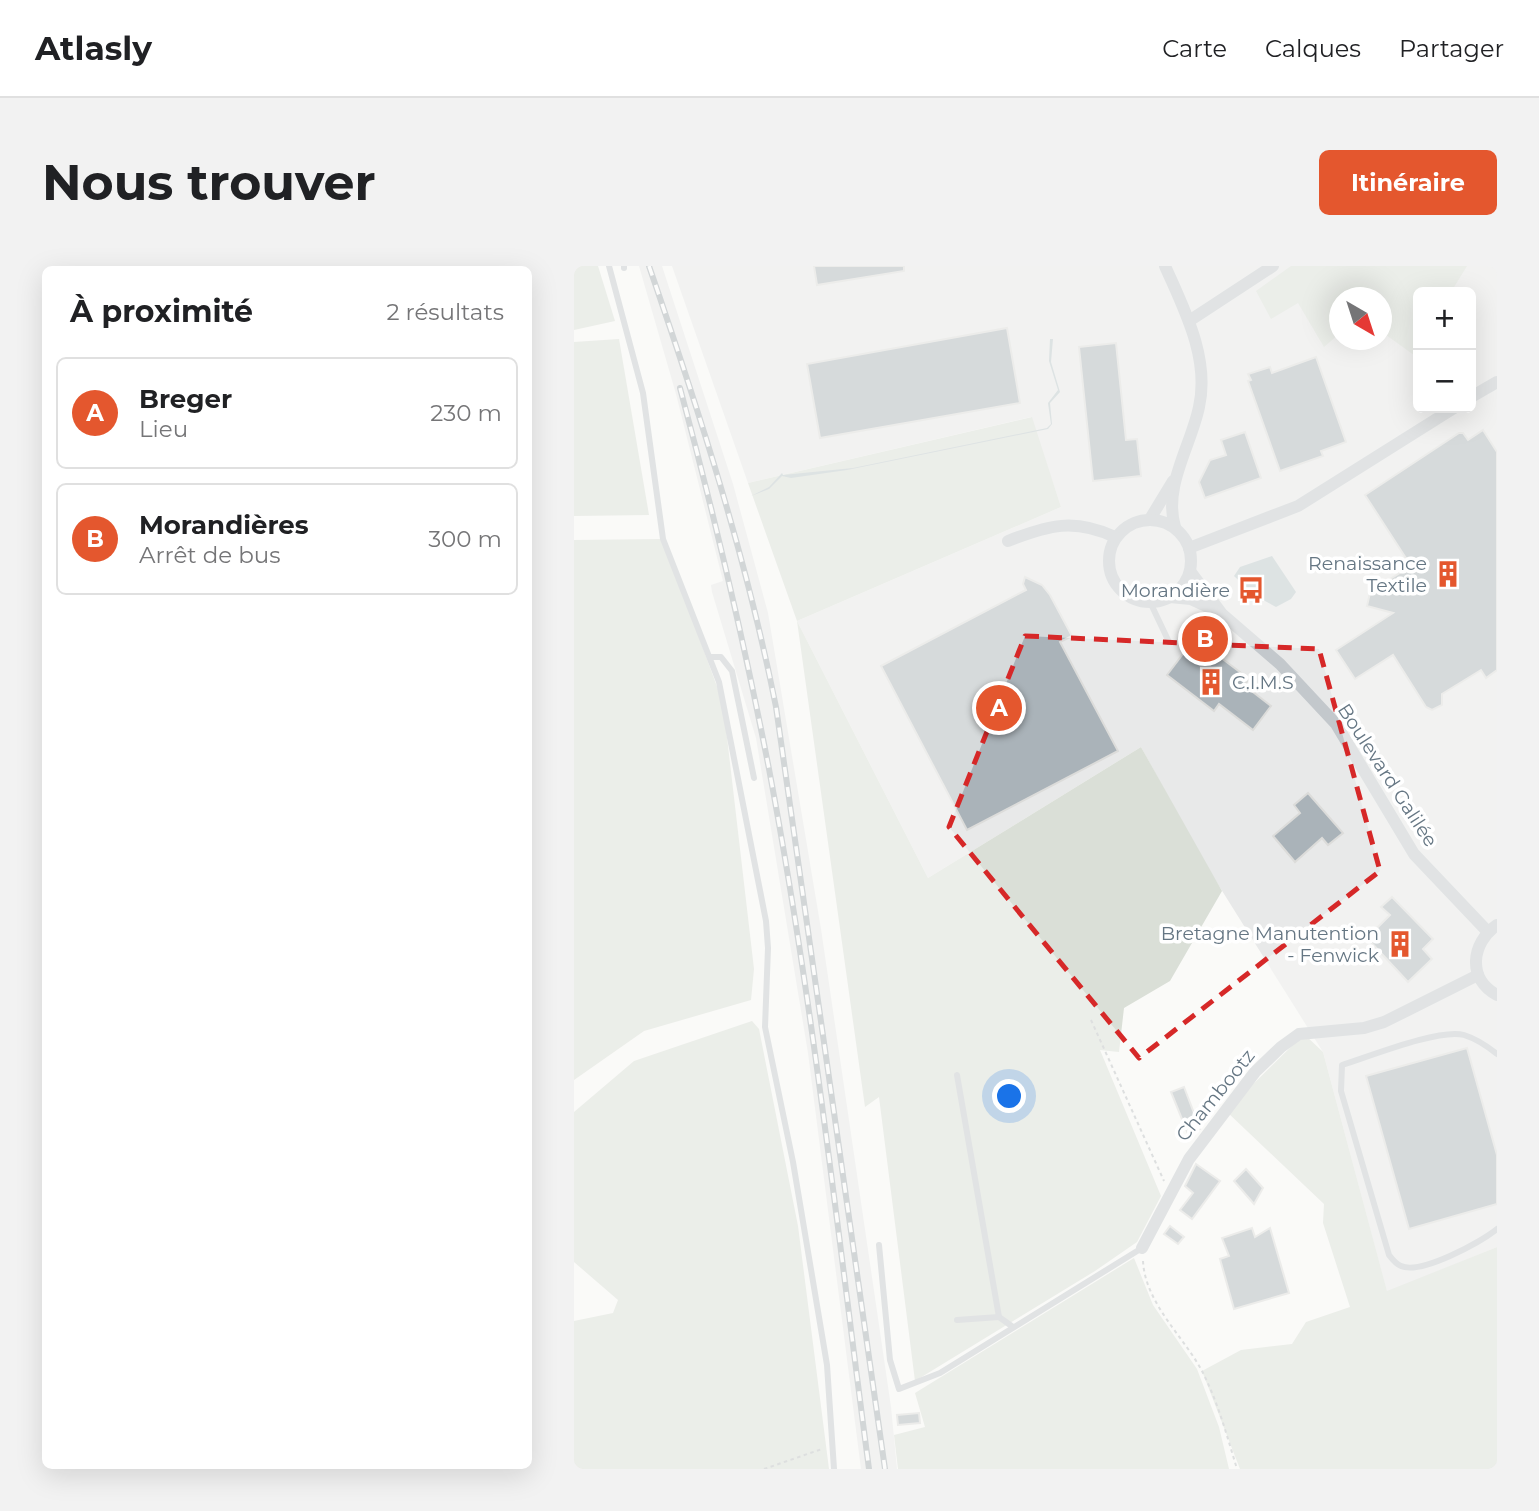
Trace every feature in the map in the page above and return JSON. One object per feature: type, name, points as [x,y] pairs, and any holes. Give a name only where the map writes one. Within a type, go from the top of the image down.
[{"type":"street","points":[[1165,266],[1189,321],[1200,362],[1200,405],[1177,475],[1170,511],[1175,527],[1189,548],[1190,571],[1185,581],[1170,597],[1150,602],[1138,600],[1116,586],[1108,562],[1115,537],[1136,521],[1150,519],[1175,527]]},
{"type":"street","points":[[1189,321],[1273,266]]},
{"type":"street","points":[[1476,394],[1497,382]]},
{"type":"street","points":[[1189,548],[1298,506],[1446,413]]},
{"type":"street","points":[[1150,519],[1177,475]]},
{"type":"street","points":[[1008,541],[1048,526],[1094,528],[1115,537]]},
{"type":"street","name":"Boulevard Galilée","points":[[1190,571],[1222,614],[1280,664],[1336,724],[1414,854],[1492,929]]},
{"type":"street","name":"Boulevard Galilée","points":[[1170,597],[1191,599],[1222,614]]},
{"type":"street","points":[[1492,929],[1477,952],[1478,975],[1484,985],[1497,995]]},
{"type":"street","name":"Chambootz","points":[[1142,1248],[1189,1159],[1255,1072],[1281,1047],[1299,1034],[1364,1028],[1384,1022],[1478,975]]},
{"type":"lane","points":[[609,266],[643,393],[663,539],[719,682],[766,921],[768,948],[765,1027],[793,1163],[827,1365],[834,1469]]},
{"type":"lane","points":[[1150,602],[1168,642]]},
{"type":"lane","points":[[710,657],[721,657],[732,671],[754,778]]},
{"type":"lane","points":[[1497,1054],[1485,1044],[1462,1034],[1441,1035],[1342,1065],[1341,1091],[1389,1255],[1398,1266],[1423,1266],[1485,1239],[1497,1228]]},
{"type":"lane","points":[[957,1075],[999,1317]]},
{"type":"lane","points":[[879,1245],[890,1360],[899,1389],[940,1373],[1142,1248]]},
{"type":"lane","points":[[957,1320],[999,1317],[1013,1327]]},
{"type":"lane","points":[[909,1387],[910,1396]]},
{"type":"path","points":[[1091,1020],[1160,1176],[1172,1193]]},
{"type":"path","points":[[1142,1248],[1143,1268],[1151,1289],[1202,1371],[1223,1420],[1237,1469]]},
{"type":"path","points":[[764,1469],[832,1446]]},
{"type":"highlighted area","points":[[1025,636],[1319,649],[1380,871],[1139,1058],[949,827]]},
{"type":"shaded area","points":[[574,266],[598,266],[615,321],[574,330]]},
{"type":"shaded area","points":[[639,266],[662,266],[733,484],[768,613],[821,929],[891,1407],[897,1469],[861,1469],[808,1053],[756,738],[712,592],[711,585],[723,581],[676,394]]},
{"type":"shaded area","points":[[672,266],[1497,266],[1497,1247],[1387,1292],[1323,1052],[1204,862],[1141,747],[928,878],[797,621],[1061,507],[1031,417],[748,483]]},
{"type":"shaded area","points":[[1291,266],[1467,266],[1454,287],[1413,287],[1413,354],[1392,339],[1392,287],[1329,287],[1329,343],[1324,347],[1298,303],[1271,319],[1256,291]]},
{"type":"shaded area","points":[[619,339],[649,515],[574,516],[574,342]]},
{"type":"shaded area","points":[[1050,339],[1053,339],[1051,362],[1060,392],[1050,403],[1052,424],[1048,429],[847,470],[791,478],[782,476],[769,489],[751,496],[769,487],[782,473],[853,468],[1047,428],[1051,424],[1048,403],[1058,390],[1049,361]]},
{"type":"shaded area","points":[[1032,417],[1061,507],[797,621],[748,483]]},
{"type":"shaded area","points":[[663,539],[723,703],[754,969],[751,1000],[644,1031],[574,1080],[574,540]]},
{"type":"shaded area","points":[[1272,556],[1296,592],[1291,599],[1276,607],[1254,595],[1234,576],[1240,567]]},
{"type":"shaded area","points":[[797,621],[928,878],[1141,747],[1222,891],[1170,981],[1124,1008],[1119,1052],[1100,1050],[1161,1196],[1137,1242],[1095,1271],[915,1381],[879,1097],[865,1107]]},
{"type":"shaded area","points":[[752,1021],[759,1029],[798,1226],[829,1469],[574,1469],[574,1321],[613,1313],[618,1300],[574,1262],[574,1112],[634,1061]]},
{"type":"shaded area","points":[[1304,1034],[1323,1052],[1387,1291],[1497,1247],[1497,1469],[1240,1469],[1202,1371],[1241,1350],[1292,1344],[1306,1322],[1350,1307],[1323,1223],[1324,1204],[1226,1111]]},
{"type":"shaded area","points":[[1134,1258],[1153,1305],[1197,1369],[1219,1427],[1229,1469],[898,1469],[894,1435],[925,1427],[915,1393]]},
{"type":"building","points":[[814,266],[904,266],[904,271],[817,285]]},
{"type":"building","points":[[1007,328],[1020,403],[820,438],[807,364]]},
{"type":"building","points":[[1116,343],[1126,440],[1137,439],[1141,476],[1093,481],[1079,347]]},
{"type":"building","points":[[1316,357],[1346,442],[1321,451],[1323,456],[1280,471],[1248,381],[1251,380],[1248,374],[1270,367],[1272,373]]},
{"type":"building","name":"Renaissance Textile","points":[[1483,430],[1497,452],[1497,670],[1486,678],[1481,670],[1442,694],[1442,705],[1432,710],[1426,707],[1393,655],[1355,679],[1336,650],[1393,613],[1367,606],[1372,584],[1382,584],[1411,566],[1365,495],[1459,433],[1463,433],[1468,440]]},
{"type":"building","points":[[1245,432],[1261,478],[1205,498],[1199,482],[1210,460],[1226,455],[1221,440]]},
{"type":"building","points":[[1025,577],[1042,585],[1050,595],[1072,636],[1060,642],[1118,751],[967,830],[881,666],[1026,590],[1023,584]]},
{"type":"building","name":"C.I.M.S","points":[[1195,638],[1249,679],[1244,685],[1271,706],[1253,730],[1219,704],[1214,711],[1167,675]]},
{"type":"building","points":[[1308,793],[1343,833],[1328,845],[1322,838],[1295,862],[1273,836],[1300,813],[1294,805]]},
{"type":"building","name":"Bretagne Manutention - Fenwick","points":[[1392,897],[1433,939],[1423,949],[1432,959],[1408,982],[1367,938],[1390,915],[1381,907]]},
{"type":"building","points":[[1467,1048],[1497,1155],[1497,1204],[1409,1229],[1366,1076]]},
{"type":"building","points":[[1184,1087],[1200,1129],[1188,1134],[1171,1092]]},
{"type":"building","points":[[1196,1164],[1220,1181],[1192,1219],[1180,1210],[1193,1193],[1185,1186]]},
{"type":"building","points":[[1246,1169],[1263,1188],[1254,1204],[1234,1181]]},
{"type":"building","points":[[1170,1226],[1184,1237],[1178,1244],[1164,1234]]},
{"type":"building","points":[[1252,1228],[1255,1237],[1270,1228],[1289,1293],[1234,1309],[1220,1259],[1229,1256],[1222,1238]]},
{"type":"building","points":[[919,1413],[920,1423],[898,1425],[897,1415]]},
{"type":"railway","points":[[649,266],[686,375],[736,539],[776,707],[885,1469]]},
{"type":"railway","points":[[680,388],[739,625],[785,856],[824,1119],[869,1469]]},
{"type":"place","name":"Renaissance Textile","points":[[1448,574]]},
{"type":"place","name":"Morandière","points":[[1251,590]]},
{"type":"place","name":"Morandières","points":[[1205,639]]},
{"type":"place","name":"C.I.M.S","points":[[1211,682]]},
{"type":"place","name":"Breger","points":[[999,708]]},
{"type":"place","name":"Bretagne Manutention - Fenwick","points":[[1400,944]]}]
